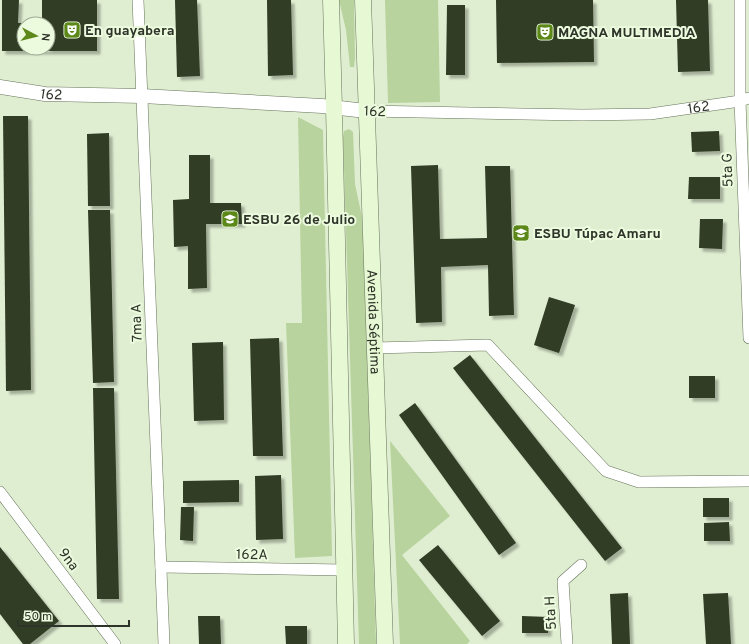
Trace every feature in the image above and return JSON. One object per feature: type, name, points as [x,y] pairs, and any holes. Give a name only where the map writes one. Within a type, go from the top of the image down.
[{"type":"main road","points":[[331,0],[346,644]]},
{"type":"main road","name":"Avenida Séptima","points":[[363,0],[385,644]]},
{"type":"street","name":"7ma A","points":[[138,0],[164,644]]},
{"type":"street","name":"5ta G","points":[[740,0],[744,100],[749,338]]},
{"type":"street","name":"162","points":[[0,87],[44,94],[142,96],[322,106],[366,111],[582,115],[650,114],[744,100]]},
{"type":"street","points":[[375,348],[488,345],[606,471],[639,482],[749,481]]},
{"type":"street","name":"9na","points":[[0,492],[115,644]]},
{"type":"street","name":"5ta H","points":[[567,644],[563,581],[581,565]]},
{"type":"street","name":"162A","points":[[160,567],[344,570]]},
{"type":"green space","points":[[339,0],[354,0],[354,67],[350,67],[346,30]]},
{"type":"green space","points":[[385,0],[438,0],[440,102],[388,103]]},
{"type":"green space","points":[[298,117],[323,130],[332,556],[295,558],[286,323],[302,323]]},
{"type":"green space","points":[[349,129],[353,132],[355,184],[362,217],[376,644],[359,644],[343,137],[344,131]]},
{"type":"green space","points":[[390,441],[450,516],[402,555],[470,641],[467,644],[400,644]]},
{"type":"building","name":"En guayabera","points":[[2,0],[19,0],[18,16],[16,16],[16,51],[2,51]]},
{"type":"building","name":"En guayabera","points":[[42,0],[97,0],[97,51],[56,51],[56,16],[42,16]]},
{"type":"building","points":[[175,0],[197,0],[200,76],[177,77]]},
{"type":"building","points":[[267,0],[291,0],[293,75],[268,76]]},
{"type":"building","points":[[496,0],[593,0],[594,62],[497,63]]},
{"type":"building","points":[[676,0],[708,0],[710,71],[678,72]]},
{"type":"building","points":[[447,5],[465,5],[465,75],[446,75]]},
{"type":"building","points":[[3,116],[28,116],[31,390],[6,391]]},
{"type":"building","points":[[719,131],[720,151],[692,152],[691,132]]},
{"type":"building","points":[[109,133],[110,206],[88,206],[87,134]]},
{"type":"building","points":[[189,155],[210,155],[210,203],[241,203],[242,224],[206,224],[207,288],[188,289],[188,246],[174,247],[173,200],[189,199]]},
{"type":"building","points":[[438,165],[440,239],[487,238],[485,166],[510,166],[514,315],[489,316],[488,265],[441,267],[442,322],[416,323],[411,166]]},
{"type":"building","points":[[689,177],[720,177],[720,199],[688,199]]},
{"type":"building","points":[[88,210],[110,210],[114,382],[93,383]]},
{"type":"building","points":[[700,219],[723,219],[722,249],[699,248]]},
{"type":"building","points":[[549,297],[575,305],[559,353],[534,345]]},
{"type":"building","points":[[279,338],[283,456],[253,456],[250,339]]},
{"type":"building","points":[[223,342],[224,420],[194,421],[192,343]]},
{"type":"building","points":[[470,355],[622,548],[605,561],[453,368]]},
{"type":"building","points":[[689,376],[715,376],[715,398],[689,398]]},
{"type":"building","points":[[93,388],[114,388],[119,599],[97,599]]},
{"type":"building","points":[[415,403],[516,543],[499,555],[399,415]]},
{"type":"building","points":[[281,475],[283,539],[256,540],[255,476]]},
{"type":"building","points":[[239,480],[239,502],[183,503],[183,481]]},
{"type":"building","points":[[703,498],[729,498],[729,517],[703,517]]},
{"type":"building","points":[[181,507],[194,507],[193,541],[180,540]]},
{"type":"building","points":[[729,522],[730,541],[704,541],[704,523]]},
{"type":"building","points":[[438,545],[500,621],[482,636],[419,560]]},
{"type":"building","points":[[0,547],[59,621],[30,644],[23,644],[0,614]]},
{"type":"building","points":[[628,593],[630,644],[612,644],[610,594]]},
{"type":"building","points":[[728,593],[731,644],[706,644],[703,594]]},
{"type":"building","points":[[198,616],[220,616],[221,644],[199,644]]},
{"type":"building","points":[[522,616],[549,617],[548,633],[522,633]]},
{"type":"building","points":[[285,626],[307,626],[307,644],[286,644]]},
{"type":"place","name":"En guayabera","points":[[72,30]]},
{"type":"place","name":"MAGNA MULTIMEDIA","points":[[545,32]]},
{"type":"place","name":"ESBU 26 de Julio","points":[[230,219]]},
{"type":"place","name":"ESBU Túpac Amaru","points":[[521,233]]}]
